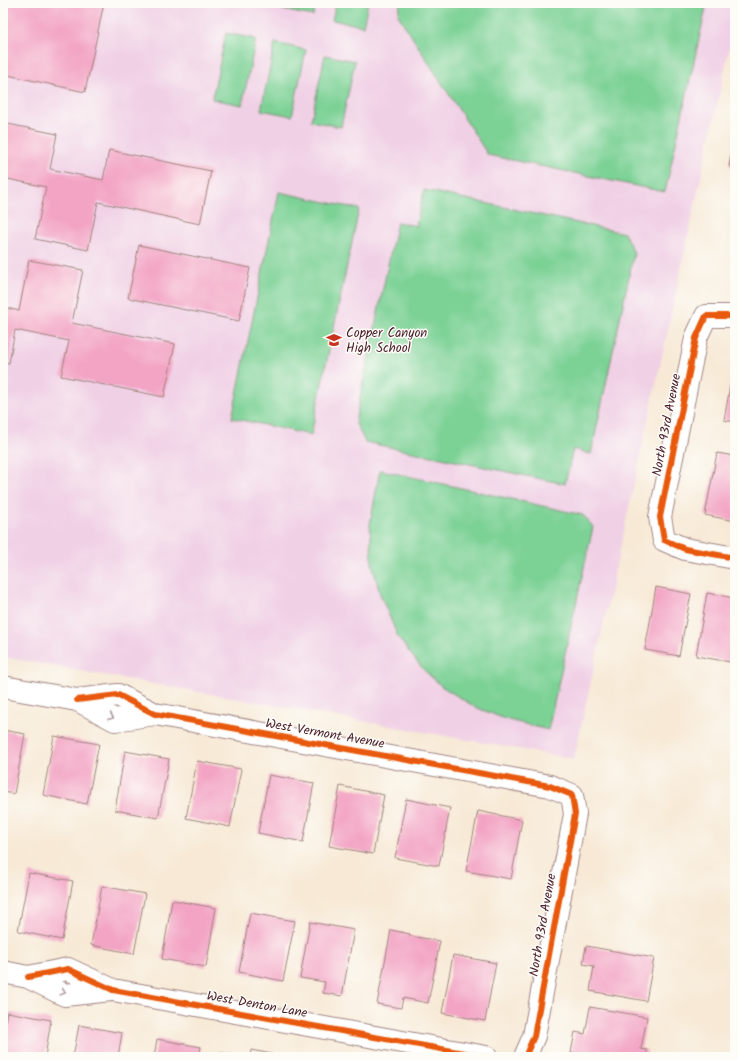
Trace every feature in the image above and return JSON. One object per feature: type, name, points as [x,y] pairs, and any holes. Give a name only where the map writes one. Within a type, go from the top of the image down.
[{"type":"street","name":"North 93rd Avenue","points":[[735,317],[706,316],[696,338],[660,517],[664,540],[685,549],[735,558]]},
{"type":"street","name":"West Vermont Avenue","points":[[3,687],[76,700],[118,695],[155,714],[550,786],[572,795]]},
{"type":"street","name":"North 93rd Avenue","points":[[525,1057],[534,1036],[575,814],[572,795]]},
{"type":"street","name":"West Denton Lane","points":[[3,972],[28,977],[68,969],[113,990],[486,1057]]},
{"type":"shaded area","name":"Copper Canyon High School","points":[[3,3],[735,3],[735,22],[574,759],[3,657]]},
{"type":"green space","points":[[284,3],[316,3],[313,16],[283,10]]},
{"type":"green space","points":[[336,3],[368,3],[363,26],[332,20]]},
{"type":"green space","points":[[400,3],[707,3],[665,192],[488,155],[398,15]]},
{"type":"green space","points":[[226,33],[256,39],[242,105],[212,99]]},
{"type":"green space","points":[[275,43],[306,50],[292,116],[261,110]]},
{"type":"green space","points":[[325,55],[355,61],[341,127],[311,121]]},
{"type":"green space","points":[[424,190],[624,233],[634,253],[591,454],[573,449],[565,484],[365,442],[355,422],[397,222],[416,226]]},
{"type":"green space","points":[[279,192],[359,209],[311,435],[232,418]]},
{"type":"green space","points":[[380,470],[583,515],[593,527],[548,730],[505,719],[475,707],[441,686],[423,669],[398,637],[380,594],[372,563],[370,524]]},
{"type":"building","points":[[3,3],[104,3],[85,92],[3,74]]},
{"type":"building","points":[[3,123],[57,134],[50,169],[103,180],[109,150],[211,171],[200,224],[98,202],[88,250],[35,239],[46,187],[3,178]]},
{"type":"building","points":[[735,139],[735,167],[729,166]]},
{"type":"building","points":[[139,245],[250,268],[239,321],[128,298]]},
{"type":"building","points":[[29,260],[83,270],[72,323],[175,344],[164,397],[61,376],[69,341],[15,330],[9,363],[3,362],[3,307],[19,311]]},
{"type":"building","points":[[735,364],[735,422],[724,420]]},
{"type":"building","points":[[717,453],[735,456],[735,521],[705,515]]},
{"type":"building","points":[[656,587],[691,594],[679,656],[645,650]]},
{"type":"building","points":[[707,593],[735,598],[735,636],[730,662],[696,656]]},
{"type":"building","points":[[3,730],[25,734],[14,794],[3,792]]},
{"type":"building","points":[[54,736],[99,744],[87,804],[43,795]]},
{"type":"building","points":[[125,751],[169,759],[158,818],[115,810]]},
{"type":"building","points":[[197,761],[241,769],[230,827],[186,818]]},
{"type":"building","points":[[269,775],[314,783],[303,842],[258,833]]},
{"type":"building","points":[[340,786],[384,795],[373,854],[329,846]]},
{"type":"building","points":[[406,799],[450,808],[439,866],[395,858]]},
{"type":"building","points":[[478,811],[522,820],[511,879],[466,871]]},
{"type":"building","points":[[29,873],[73,881],[62,940],[18,931]]},
{"type":"building","points":[[102,886],[145,894],[134,954],[91,945]]},
{"type":"building","points":[[172,900],[216,908],[206,967],[162,959]]},
{"type":"building","points":[[250,913],[295,921],[283,981],[239,972]]},
{"type":"building","points":[[310,922],[354,930],[342,996],[323,993],[325,982],[300,978]]},
{"type":"building","points":[[391,930],[410,934],[410,936],[440,941],[428,1003],[403,998],[401,1008],[377,1004]]},
{"type":"building","points":[[586,946],[654,958],[646,1001],[590,991],[594,966],[583,964]]},
{"type":"building","points":[[453,955],[496,963],[485,1021],[442,1013]]},
{"type":"building","points":[[590,1007],[647,1017],[641,1049],[647,1050],[646,1057],[591,1057],[571,1053],[575,1032],[585,1034]]},
{"type":"building","points":[[7,1012],[51,1020],[45,1057],[3,1057],[3,1033]]},
{"type":"building","points":[[79,1025],[122,1033],[118,1057],[73,1057]]},
{"type":"building","points":[[157,1039],[201,1047],[199,1057],[154,1057]]},
{"type":"building","points":[[251,1050],[272,1054],[272,1057],[250,1057]]},
{"type":"building","points":[[219,1052],[240,1056],[240,1057],[218,1057]]},
{"type":"cycle path","points":[[735,317],[706,316],[696,338],[660,517],[664,540],[685,549],[735,558]]},
{"type":"cycle path","points":[[77,700],[118,695],[155,714],[550,786],[572,795],[575,814],[534,1036],[525,1057]]},
{"type":"cycle path","points":[[28,977],[68,969],[113,990],[486,1057]]},
{"type":"place","name":"Copper Canyon High School","points":[[334,340]]}]
